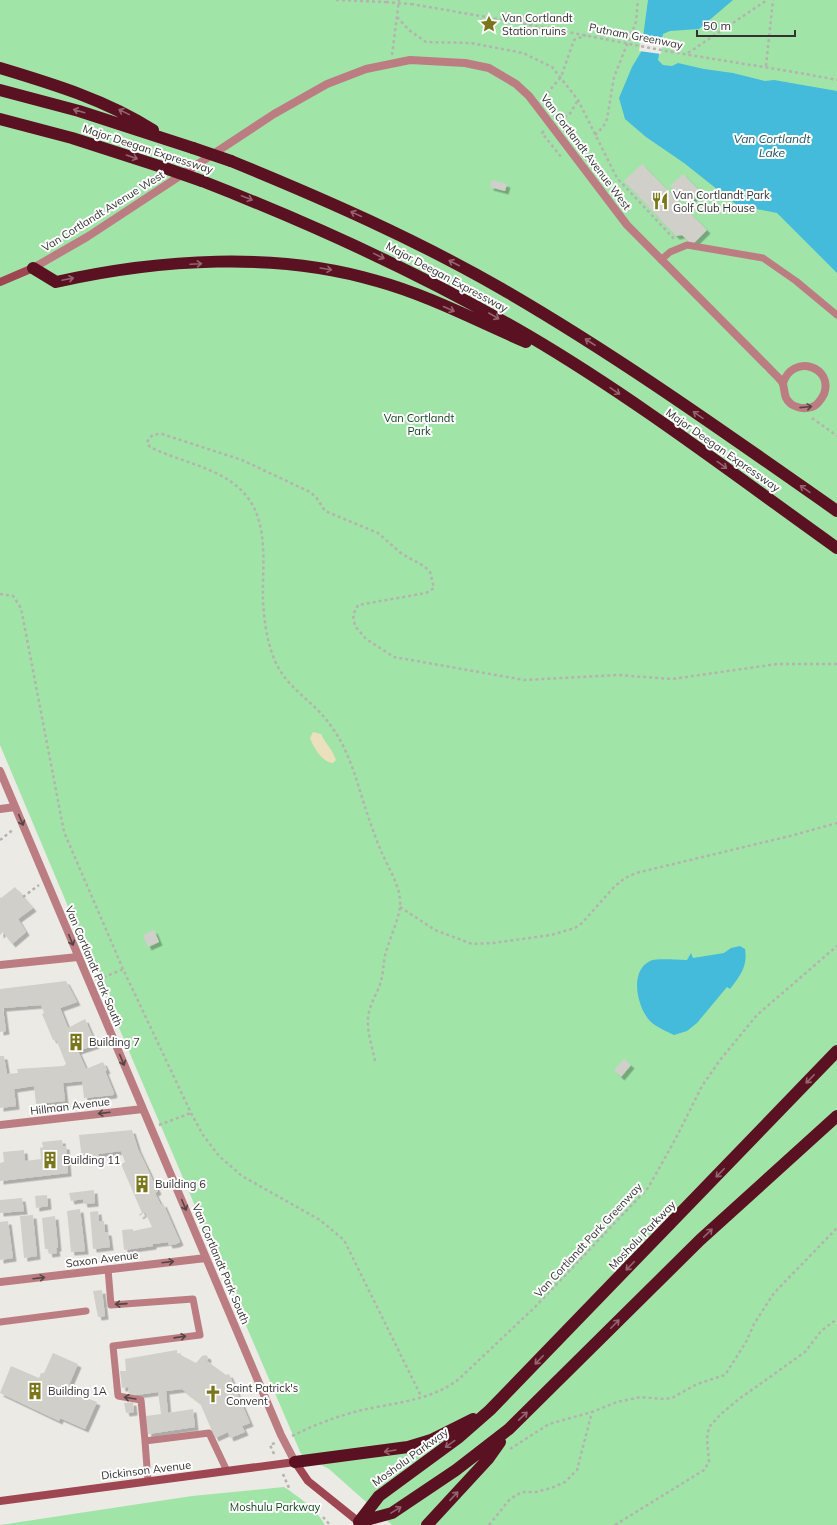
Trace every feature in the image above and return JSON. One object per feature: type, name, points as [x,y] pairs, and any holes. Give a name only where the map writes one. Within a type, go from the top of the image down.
[{"type":"highway","points":[[0,68],[108,104],[130,115],[170,140]]},
{"type":"highway","name":"Major Deegan Expressway","points":[[0,90],[79,111],[193,148],[231,162],[373,222],[506,292],[624,364],[837,511]]},
{"type":"highway","name":"Major Deegan Expressway","points":[[0,119],[72,138],[202,181],[318,228],[404,268],[489,313],[571,362],[650,414],[837,548]]},
{"type":"highway","points":[[33,268],[56,282],[124,270],[226,262],[282,263],[334,270],[399,288],[571,362]]},
{"type":"highway","name":"Mosholu Parkway","points":[[360,1522],[378,1496],[458,1438],[490,1410],[837,1051]]},
{"type":"highway","points":[[360,1522],[392,1513],[456,1470],[509,1429],[712,1229],[837,1116]]},
{"type":"highway","points":[[295,1462],[374,1453],[408,1447],[431,1440],[490,1410]]},
{"type":"highway","points":[[427,1525],[488,1459],[509,1429]]},
{"type":"main road","points":[[0,282],[33,268]]},
{"type":"main road","name":"Dickinson Avenue","points":[[0,1501],[295,1462]]},
{"type":"main road","name":"Van Cortlandt Park South","points":[[295,1462],[308,1481],[360,1522]]},
{"type":"street","name":"Van Cortlandt Avenue West","points":[[33,268],[87,236],[274,114],[327,84],[366,69],[410,60],[465,63],[490,68],[516,84],[538,105],[627,224],[661,260],[748,345],[783,383],[786,399],[791,404],[804,408],[817,404],[822,399],[825,389],[825,383],[819,372],[813,368],[804,366],[797,367],[790,371],[783,383]]},
{"type":"street","name":"Van Cortlandt Park South","points":[[0,772],[281,1435],[295,1462]]},
{"type":"street","points":[[0,809],[15,807]]},
{"type":"street","points":[[0,965],[78,957]]},
{"type":"street","name":"Hillman Avenue","points":[[0,1125],[143,1109]]},
{"type":"street","name":"Saxon Avenue","points":[[0,1282],[206,1258]]},
{"type":"lane","points":[[661,260],[670,252],[687,245],[763,258],[796,281],[837,315]]},
{"type":"lane","points":[[108,1270],[111,1305],[193,1299],[200,1335],[113,1346],[118,1396],[142,1400],[148,1481]]},
{"type":"lane","points":[[0,1322],[86,1311]]},
{"type":"lane","points":[[145,1441],[209,1433],[227,1471]]},
{"type":"path","name":"Putnam Greenway","points":[[336,0],[411,4],[586,34],[640,46],[766,66],[837,80]]},
{"type":"path","points":[[392,53],[399,0]]},
{"type":"path","points":[[595,135],[603,127],[607,119],[614,77],[636,22],[638,0]]},
{"type":"path","points":[[687,54],[767,0]]},
{"type":"path","points":[[766,66],[773,0]]},
{"type":"path","points":[[397,17],[409,30],[426,42],[471,43],[523,53],[552,67],[578,100],[617,178],[676,241],[687,245]]},
{"type":"path","points":[[538,105],[561,77],[574,40],[586,34]]},
{"type":"path","points":[[569,115],[578,100]]},
{"type":"path","points":[[374,1061],[368,1018],[372,1002],[382,980],[386,949],[400,907],[394,879],[382,853],[351,765],[338,736],[320,711],[288,683],[275,662],[270,646],[264,614],[263,549],[258,522],[249,500],[240,488],[226,478],[185,460],[150,448],[147,443],[149,438],[154,434],[173,437],[242,460],[275,474],[310,492],[316,497],[325,511],[378,533],[402,554],[424,566],[430,572],[434,588],[426,593],[358,605],[353,615],[355,626],[366,639],[394,657],[524,680],[618,675],[672,679],[777,664],[837,664]]},
{"type":"path","points":[[0,594],[13,596],[21,608],[64,832],[123,969],[191,1113],[203,1135],[219,1156],[242,1176],[320,1220],[344,1240],[421,1396]]},
{"type":"path","points":[[0,840],[21,822]]},
{"type":"path","points":[[400,907],[435,930],[472,944],[493,943],[551,935],[566,932],[578,926],[614,887],[625,878],[636,873],[790,836],[837,823]]},
{"type":"path","points":[[23,897],[45,879]]},
{"type":"path","name":"Van Cortlandt Park Greenway","points":[[293,1436],[318,1423],[443,1389],[460,1378],[535,1308],[579,1259],[648,1188],[676,1138],[702,1086],[720,1060],[758,1015],[837,946]]},
{"type":"path","points":[[90,984],[123,969]]},
{"type":"path","points":[[151,1128],[191,1113]]},
{"type":"path","points":[[506,1452],[549,1424],[592,1412],[617,1402],[636,1398],[672,1398],[697,1384],[725,1375],[746,1342],[754,1324],[774,1293],[837,1228]]},
{"type":"path","points":[[615,1525],[704,1470],[709,1462],[707,1439],[709,1427],[722,1413],[739,1399],[805,1352],[821,1331],[837,1319]]},
{"type":"path","points":[[489,1525],[510,1499],[522,1492],[536,1492],[565,1482],[577,1470],[592,1412]]},
{"type":"path","points":[[323,1517],[330,1525]]},
{"type":"green space","name":"Van Cortlandt Park","points":[[0,0],[837,0],[837,1525],[392,1525],[329,1469],[301,1454],[0,745]]},
{"type":"green space","name":"Moshulu Parkway","points":[[284,1487],[312,1509],[322,1519],[325,1525],[0,1525],[192,1496]]},
{"type":"sand","points":[[313,732],[321,734],[325,740],[335,756],[336,760],[333,763],[325,760],[316,750],[310,738]]},
{"type":"water","name":"Van Cortlandt Lake","points":[[648,0],[733,0],[699,29],[670,31],[663,34],[658,60],[663,65],[672,66],[678,63],[704,69],[733,73],[765,81],[774,80],[837,91],[837,273],[777,213],[737,205],[684,163],[646,137],[625,119],[619,98],[632,67],[641,52]]},
{"type":"water","points":[[740,946],[745,949],[746,955],[744,966],[740,975],[730,989],[727,987],[697,1023],[687,1031],[674,1035],[658,1027],[645,1015],[637,990],[639,973],[643,966],[653,960],[687,960],[691,953],[693,958],[724,953],[731,948]]},
{"type":"pier","points":[[642,35],[663,38],[661,54],[639,51]]},
{"type":"building","name":"Van Cortlandt Park Golf Club House","points":[[642,164],[707,230],[693,244],[682,235],[676,236],[624,181]]},
{"type":"building","points":[[683,174],[700,191],[687,204],[670,186]]},
{"type":"building","points":[[492,180],[507,184],[505,191],[490,187]]},
{"type":"building","points":[[15,887],[33,908],[18,919],[26,932],[12,944],[3,932],[0,935],[0,897],[1,898]]},
{"type":"building","points":[[154,930],[159,942],[148,947],[143,935]]},
{"type":"building","name":"Building 7","points":[[66,981],[77,1002],[60,1008],[68,1028],[85,1019],[96,1045],[78,1051],[86,1069],[103,1062],[114,1093],[113,1095],[84,1098],[82,1081],[63,1083],[65,1101],[36,1104],[34,1086],[14,1089],[16,1106],[0,1108],[0,1056],[4,1056],[7,1074],[18,1073],[17,1069],[63,1066],[66,1064],[56,1039],[53,1040],[42,1014],[44,1013],[41,1005],[3,1008],[6,1031],[0,1032],[0,989]]},
{"type":"building","points":[[624,1059],[631,1065],[621,1077],[614,1070]]},
{"type":"building","name":"Building 6","points":[[132,1130],[138,1149],[158,1191],[155,1193],[161,1205],[163,1203],[180,1242],[176,1244],[169,1245],[168,1242],[153,1244],[153,1246],[124,1250],[122,1230],[133,1229],[133,1231],[152,1227],[145,1212],[140,1216],[139,1214],[142,1213],[121,1164],[125,1162],[121,1151],[98,1154],[99,1158],[82,1159],[79,1135]]},
{"type":"building","name":"Building 11","points":[[62,1140],[63,1146],[66,1146],[68,1173],[0,1181],[0,1163],[4,1162],[3,1152],[24,1150],[25,1161],[41,1159],[40,1148],[43,1147],[42,1142]]},
{"type":"building","points":[[94,1190],[95,1203],[84,1204],[83,1199],[71,1201],[69,1193]]},
{"type":"building","points":[[47,1195],[48,1206],[36,1208],[35,1196]]},
{"type":"building","points":[[22,1198],[24,1211],[0,1213],[0,1200]]},
{"type":"building","points":[[80,1209],[85,1251],[71,1252],[67,1211]]},
{"type":"building","points":[[98,1211],[99,1221],[104,1221],[105,1232],[108,1232],[110,1247],[93,1249],[90,1212]]},
{"type":"building","points":[[33,1215],[37,1256],[24,1258],[20,1216]]},
{"type":"building","points":[[55,1216],[58,1248],[56,1248],[57,1253],[49,1254],[48,1249],[45,1249],[42,1218]]},
{"type":"building","points":[[8,1221],[13,1258],[0,1260],[0,1222]]},
{"type":"building","points":[[102,1290],[105,1316],[98,1317],[93,1291]]},
{"type":"building","name":"Saint Patrick's Convent","points":[[177,1350],[177,1353],[196,1363],[202,1356],[206,1355],[208,1357],[207,1361],[226,1375],[229,1374],[250,1423],[242,1426],[245,1432],[230,1438],[228,1432],[215,1438],[200,1403],[182,1389],[166,1391],[168,1413],[193,1409],[195,1427],[148,1434],[146,1416],[161,1414],[158,1392],[129,1396],[128,1387],[122,1388],[120,1371],[126,1371],[125,1359]]},
{"type":"building","name":"Building 1A","points":[[53,1353],[78,1364],[69,1385],[71,1386],[69,1391],[97,1402],[85,1429],[60,1418],[59,1421],[0,1393],[11,1366],[39,1378],[41,1373],[44,1373]]},
{"type":"building","points":[[133,1402],[134,1412],[126,1413],[124,1403]]},
{"type":"place","name":"Van Cortlandt Station ruins","points":[[489,24]]},
{"type":"place","name":"Van Cortlandt Park Golf Club House","points":[[660,201]]},
{"type":"place","name":"Building 7","points":[[76,1042]]},
{"type":"place","name":"Building 11","points":[[50,1160]]},
{"type":"place","name":"Building 6","points":[[142,1184]]},
{"type":"place","name":"Building 1A","points":[[35,1391]]},
{"type":"place","name":"Saint Patrick's Convent","points":[[213,1394]]}]
